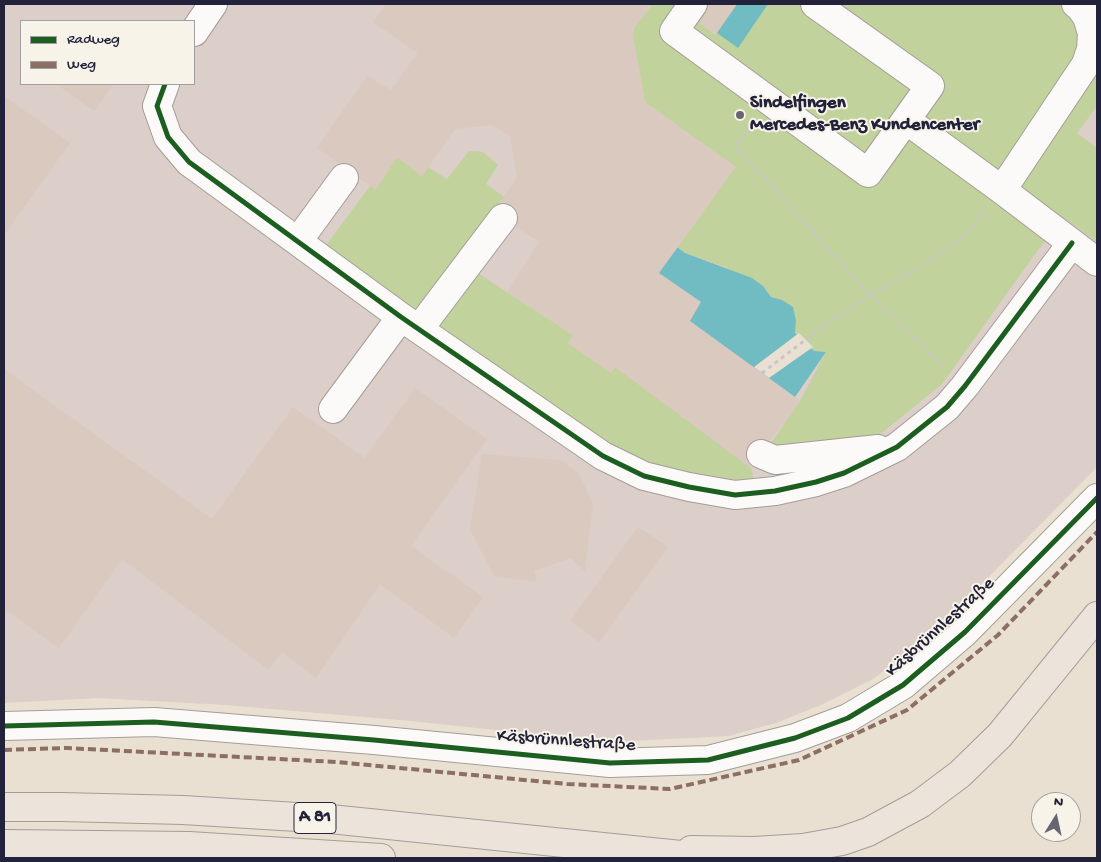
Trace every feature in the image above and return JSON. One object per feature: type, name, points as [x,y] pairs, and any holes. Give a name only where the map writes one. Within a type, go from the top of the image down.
[{"type":"highway","points":[[624,848],[764,850],[803,848],[842,841],[868,832],[920,804],[941,790],[983,753],[1024,707],[1097,616]]},
{"type":"highway","name":"A 81","points":[[4,807],[182,810],[330,819],[710,858]]},
{"type":"highway","points":[[4,844],[142,858]]},
{"type":"highway","name":"A 81","points":[[4,844],[189,846],[381,858]]},
{"type":"street","points":[[195,31],[214,4]]},
{"type":"street","points":[[693,4],[674,31],[868,173],[930,86],[819,5]]},
{"type":"street","points":[[1002,190],[1086,64],[1091,49],[1092,33],[1087,17],[1076,4]]},
{"type":"street","points":[[165,85],[157,106],[168,137],[189,162],[410,323],[603,456],[644,476],[689,488],[735,495],[775,491],[816,482],[844,473],[897,447],[947,407],[965,386],[1072,243]]},
{"type":"street","points":[[906,120],[1097,262]]},
{"type":"street","points":[[298,241],[344,178]]},
{"type":"street","points":[[333,409],[503,218]]},
{"type":"street","points":[[761,454],[775,460],[897,447]]},
{"type":"street","name":"Käsbrünnlestraße","points":[[4,726],[154,722],[610,763],[708,760],[795,738],[848,718],[903,685],[965,632],[1097,498]]},
{"type":"path","points":[[756,119],[736,146],[870,294],[965,386]]},
{"type":"path","points":[[762,373],[870,294],[928,262],[962,238],[1002,190]]},
{"type":"shaded area","points":[[4,4],[1092,4],[1097,7],[1097,467],[963,603],[909,652],[873,679],[821,705],[776,723],[728,736],[609,742],[411,721],[225,705],[98,698],[4,703]]},
{"type":"green space","points":[[653,4],[1084,4],[1097,13],[1097,106],[1077,133],[1097,148],[1097,242],[1064,218],[1038,250],[942,384],[878,436],[767,449],[800,401],[826,352],[814,351],[795,332],[796,321],[782,300],[771,297],[763,286],[725,267],[685,253],[664,237],[645,102],[633,37],[634,28]]},
{"type":"green space","points":[[469,151],[483,152],[498,165],[486,184],[504,197],[459,261],[573,335],[568,343],[611,373],[615,367],[751,468],[754,481],[689,477],[624,457],[324,248],[370,186],[376,189],[397,157],[422,176],[428,167],[447,179]]},
{"type":"water","points":[[737,4],[768,4],[738,48],[717,33]]},
{"type":"water","points":[[664,237],[685,253],[752,278],[763,286],[771,297],[782,300],[793,307],[796,321],[795,333],[814,351],[826,352],[795,397],[603,259]]},
{"type":"pier","points":[[799,333],[813,347],[769,378],[754,367]]},
{"type":"building","points":[[386,4],[653,4],[634,28],[633,37],[645,102],[736,167],[659,273],[701,302],[690,321],[800,401],[770,441],[759,439],[751,442],[747,447],[746,456],[748,463],[752,466],[751,468],[615,367],[611,373],[568,343],[573,335],[507,292],[539,242],[516,226],[518,212],[513,206],[499,203],[517,178],[510,136],[492,125],[455,129],[422,176],[397,157],[376,190],[359,178],[358,171],[353,165],[339,163],[317,148],[367,76],[391,90],[418,53],[373,22]]},
{"type":"building","points":[[708,4],[737,4],[715,35],[699,23],[706,13]]},
{"type":"building","points":[[57,85],[113,85],[94,111]]},
{"type":"building","points":[[4,96],[70,143],[4,235]]},
{"type":"building","points":[[4,369],[212,519],[293,407],[365,458],[415,388],[487,439],[411,546],[483,597],[454,638],[380,584],[316,678],[282,652],[269,670],[122,559],[59,648],[4,609]]},
{"type":"building","points":[[482,454],[560,460],[579,474],[593,504],[585,571],[571,558],[534,571],[537,582],[494,576],[470,529]]},
{"type":"building","points":[[638,527],[668,547],[599,642],[570,621]]},
{"type":"marked path","points":[[4,750],[67,748],[337,762],[567,784],[670,789],[799,760],[907,710],[998,635],[1097,532]]},
{"type":"cycle path","points":[[165,85],[157,106],[168,137],[189,162],[401,317],[603,456],[644,476],[689,487],[735,495],[775,491],[816,482],[844,473],[897,447],[947,407],[965,386],[1072,243]]},
{"type":"cycle path","points":[[4,726],[154,722],[374,740],[610,763],[708,760],[795,738],[848,718],[903,685],[965,632],[1097,498]]},
{"type":"place","name":"Sindelfingen Mercedes-Benz Kundencenter","points":[[740,115]]}]
